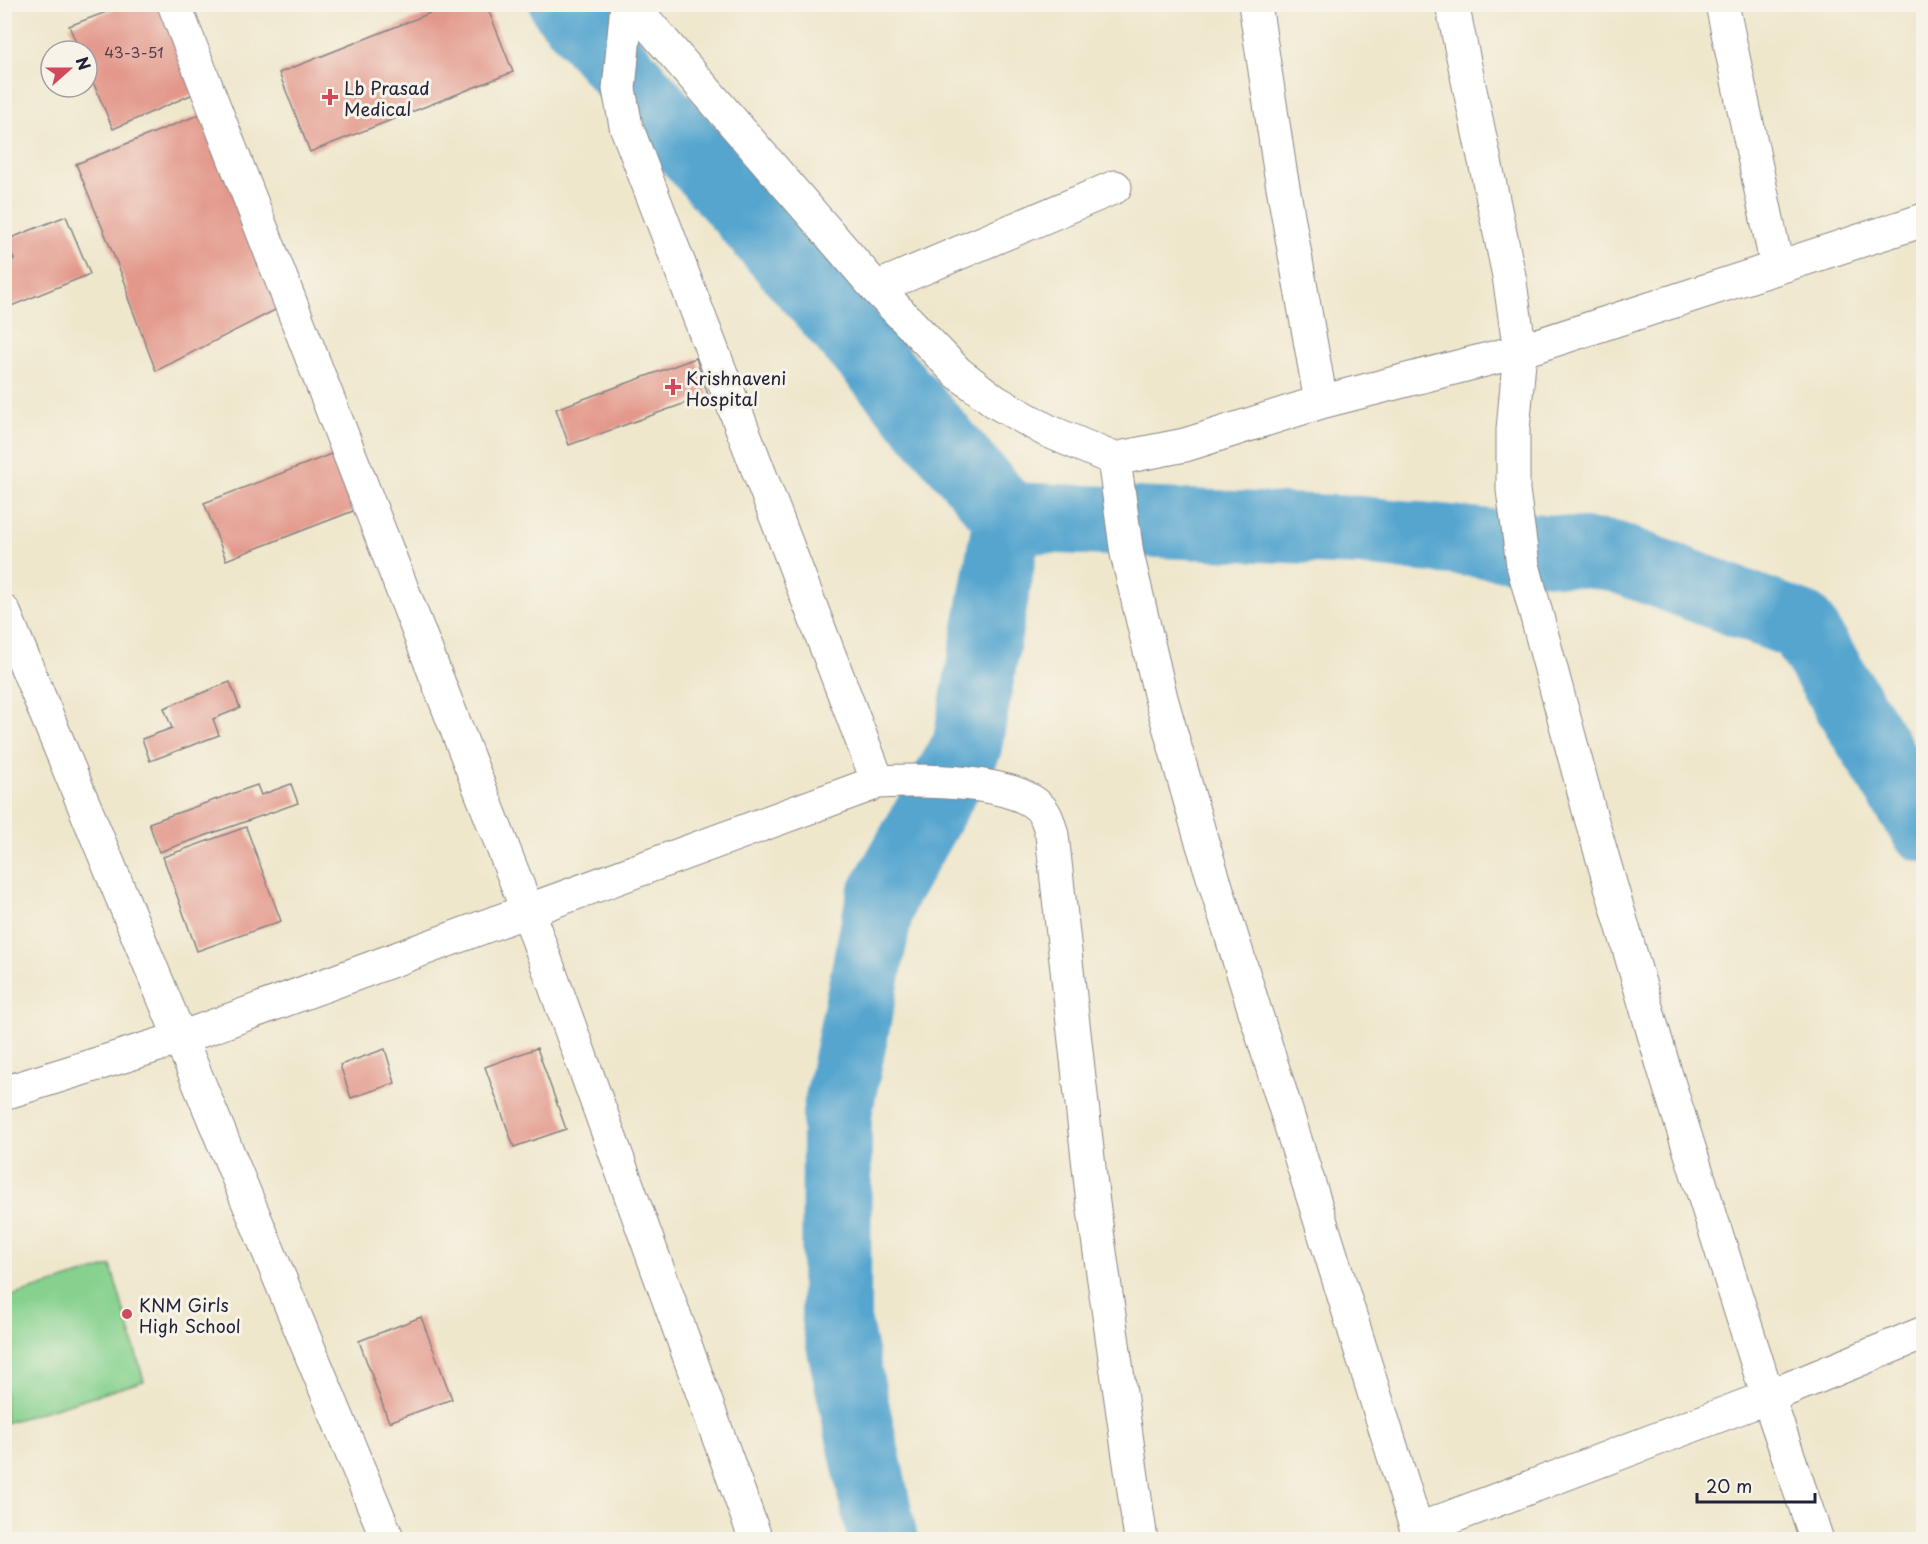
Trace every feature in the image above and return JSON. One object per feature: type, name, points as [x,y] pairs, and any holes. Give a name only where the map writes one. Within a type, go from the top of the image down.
[{"type":"street","points":[[174,4],[528,912],[756,1539]]},
{"type":"street","points":[[1255,4],[1280,170],[1321,402]]},
{"type":"street","points":[[1452,4],[1509,276],[1520,351],[1513,430],[1513,490],[1523,565],[1662,1061],[1768,1397],[1817,1539]]},
{"type":"street","points":[[1722,4],[1776,267]]},
{"type":"street","points":[[627,12],[619,89],[626,126],[893,781]]},
{"type":"street","points":[[627,12],[876,288],[957,372],[996,402],[1115,470],[1321,402],[1520,351],[1923,220]]},
{"type":"street","points":[[876,288],[1114,187]]},
{"type":"street","points":[[1115,470],[1124,534],[1161,698],[1410,1536],[1768,1397],[1923,1333]]},
{"type":"street","points":[[4,612],[388,1539]]},
{"type":"street","points":[[4,1093],[181,1038],[893,781],[986,786],[1025,797],[1044,812],[1052,835],[1093,1203],[1141,1539]]},
{"type":"green space","points":[[111,1266],[144,1381],[5,1423],[5,1298]]},
{"type":"building","points":[[453,4],[486,4],[513,72],[310,152],[279,73]]},
{"type":"building","points":[[125,5],[165,5],[200,91],[113,129],[99,96],[99,39],[75,39],[69,26]]},
{"type":"building","points":[[208,111],[283,306],[156,371],[128,298],[126,285],[76,164]]},
{"type":"building","points":[[66,216],[90,274],[4,309],[4,263],[14,259],[6,240]]},
{"type":"building","points":[[696,358],[708,395],[569,445],[556,409]]},
{"type":"building","points":[[339,451],[361,508],[226,560],[204,503]]},
{"type":"building","points":[[230,682],[240,708],[213,719],[219,735],[150,761],[142,739],[172,728],[164,708]]},
{"type":"building","points":[[291,784],[298,803],[159,852],[149,823],[257,785],[261,795]]},
{"type":"building","points":[[246,827],[281,921],[197,951],[163,857]]},
{"type":"building","points":[[537,1048],[566,1129],[514,1147],[485,1067]]},
{"type":"building","points":[[385,1049],[395,1083],[351,1098],[340,1065]]},
{"type":"building","points":[[421,1317],[452,1399],[389,1422],[359,1341]]},
{"type":"waterway","points":[[564,4],[1008,517],[1361,531],[1613,556],[1801,626],[1924,827]]},
{"type":"waterway","points":[[883,1540],[836,1320],[837,1114],[881,898],[967,746],[1008,517]]},
{"type":"place","name":"Lb Prasad Medical","points":[[330,97]]},
{"type":"place","name":"Krishnaveni Hospital","points":[[673,387]]},
{"type":"place","name":"KNM Girls High School","points":[[127,1314]]}]
